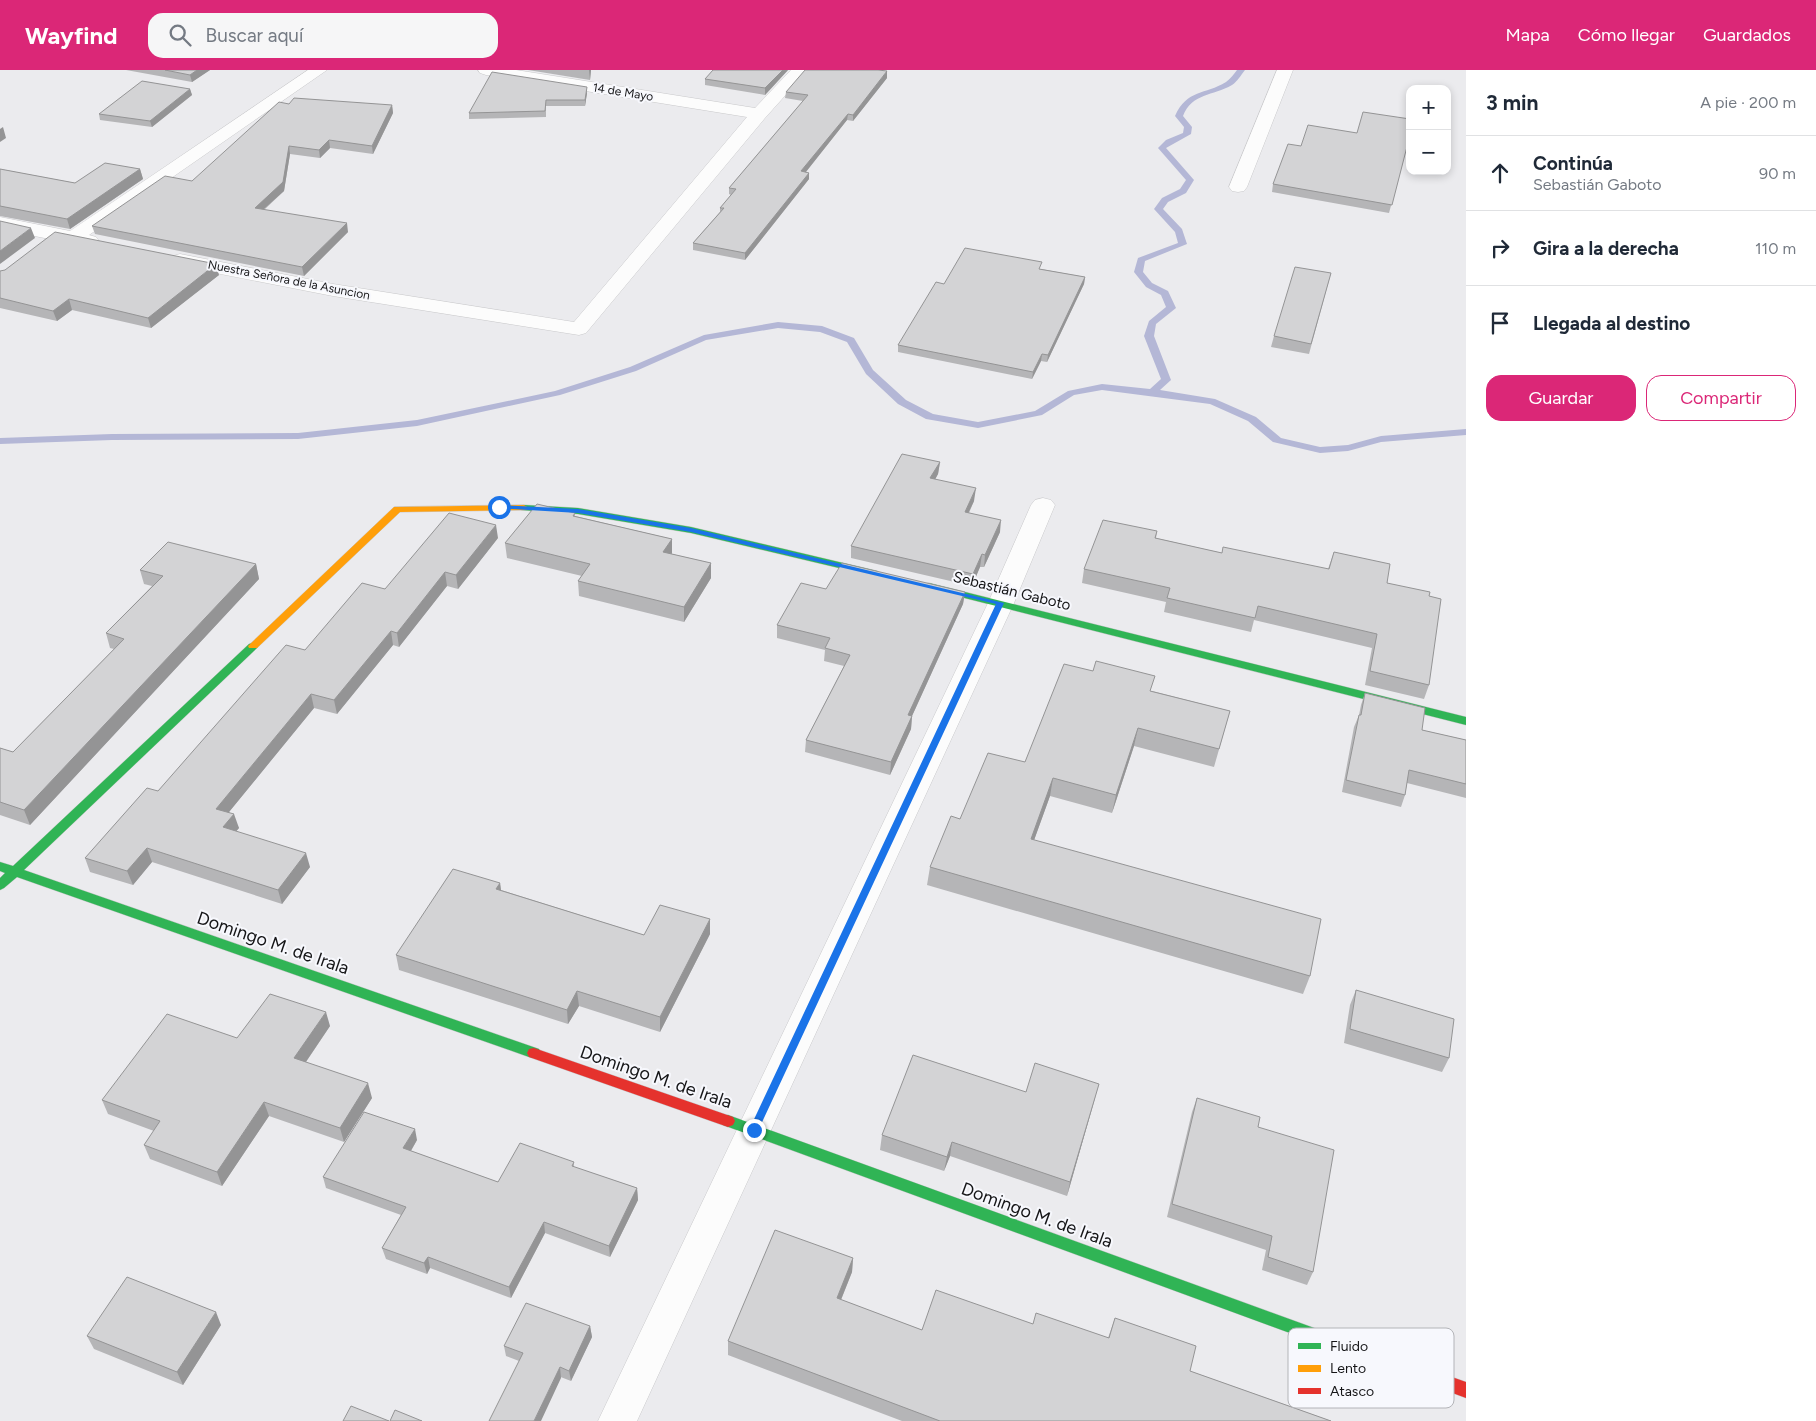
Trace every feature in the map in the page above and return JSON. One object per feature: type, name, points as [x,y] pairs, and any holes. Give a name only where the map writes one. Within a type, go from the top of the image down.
[{"type":"street","points":[[56,239],[319,70]]},
{"type":"street","name":"14 de Mayo","points":[[486,70],[759,114]]},
{"type":"street","points":[[759,114],[800,70]]},
{"type":"street","points":[[1238,187],[1285,70]]},
{"type":"street","name":"Nuestra Señora de la Asuncion","points":[[160,255],[333,290],[579,329],[759,114]]},
{"type":"street","points":[[0,223],[56,239],[111,246]]},
{"type":"street","points":[[617,1421],[1001,603],[1043,505]]},
{"type":"street","points":[[0,885],[397,509],[499,507],[578,511],[691,530],[884,576]]},
{"type":"street","name":"Sebastián Gaboto","points":[[914,582],[1466,721]]},
{"type":"street","name":"Domingo M. de Irala","points":[[0,866],[754,1130],[1296,1328]]},
{"type":"street","name":"Domingo M. de Irala","points":[[1454,1386],[1466,1390]]},
{"type":"building","points":[[165,70],[197,70],[190,75]]},
{"type":"building","points":[[713,70],[783,70],[765,88],[705,79]]},
{"type":"building","points":[[805,70],[887,71],[853,115],[848,114],[801,171],[809,173],[745,253],[693,243],[724,208],[720,208],[736,189],[729,188],[808,95],[786,92]]},
{"type":"building","points":[[492,72],[587,87],[585,100],[546,100],[545,111],[469,113]]},
{"type":"building","points":[[142,81],[190,89],[150,121],[99,114]]},
{"type":"building","points":[[294,98],[392,105],[372,146],[329,140],[319,150],[289,146],[283,182],[255,208],[347,223],[302,267],[92,226],[165,176],[192,181],[279,102],[289,104]]},
{"type":"building","points":[[1363,112],[1406,118],[1406,151],[1392,205],[1273,184],[1288,144],[1301,146],[1308,125],[1357,133]]},
{"type":"building","points":[[105,163],[140,169],[67,219],[0,206],[0,169],[75,183]]},
{"type":"building","points":[[0,221],[31,228],[0,251]]},
{"type":"building","points":[[55,232],[216,264],[148,318],[69,299],[53,311],[0,298],[0,271],[5,270]]},
{"type":"building","points":[[965,248],[1042,262],[1039,269],[1085,277],[1048,355],[1042,354],[1033,372],[898,345],[936,282],[944,284]]},
{"type":"building","points":[[1295,267],[1331,273],[1311,344],[1274,336]]},
{"type":"building","points":[[902,454],[940,462],[930,478],[976,488],[965,512],[1001,520],[985,555],[982,554],[973,574],[851,546]]},
{"type":"building","points":[[537,504],[575,513],[573,516],[672,539],[663,552],[711,563],[684,607],[578,581],[590,564],[505,543]]},
{"type":"building","points":[[449,513],[496,525],[456,575],[445,572],[397,633],[391,631],[334,700],[311,694],[216,809],[234,814],[223,827],[306,853],[278,890],[147,848],[127,871],[85,858],[147,788],[158,791],[286,645],[305,650],[362,583],[385,589]]},
{"type":"building","points":[[1103,520],[1157,531],[1155,538],[1222,553],[1223,547],[1329,569],[1334,552],[1390,564],[1387,583],[1430,592],[1429,596],[1441,599],[1429,685],[1370,671],[1377,634],[1258,606],[1255,618],[1167,598],[1170,588],[1084,569]]},
{"type":"building","points":[[168,542],[256,564],[24,810],[0,802],[0,748],[13,752],[124,639],[106,633],[163,576],[140,570]]},
{"type":"building","points":[[842,563],[965,592],[908,715],[912,716],[891,762],[806,740],[850,655],[825,648],[830,638],[777,625],[801,583],[826,589]]},
{"type":"building","points":[[1096,661],[1155,676],[1150,691],[1230,711],[1219,749],[1138,728],[1116,795],[1053,778],[1031,839],[1321,919],[1310,976],[930,867],[951,816],[960,819],[988,753],[1025,762],[1064,664],[1093,671]]},
{"type":"building","points":[[1365,693],[1425,708],[1422,730],[1466,740],[1466,784],[1409,770],[1405,795],[1346,780]]},
{"type":"building","points":[[453,869],[500,883],[496,889],[644,935],[660,905],[710,919],[660,1017],[577,991],[567,1010],[396,955]]},
{"type":"building","points":[[1356,990],[1454,1019],[1449,1058],[1350,1029]]},
{"type":"building","points":[[270,994],[326,1012],[294,1058],[368,1083],[340,1128],[264,1102],[217,1172],[144,1145],[160,1121],[102,1100],[167,1014],[237,1038]]},
{"type":"building","points":[[913,1055],[1026,1092],[1035,1063],[1099,1084],[1070,1182],[952,1142],[947,1157],[882,1135]]},
{"type":"building","points":[[1197,1098],[1260,1117],[1258,1127],[1334,1150],[1313,1272],[1268,1257],[1272,1236],[1172,1204]]},
{"type":"building","points":[[364,1112],[415,1129],[403,1148],[498,1182],[520,1143],[574,1162],[572,1166],[637,1188],[609,1246],[544,1222],[509,1287],[428,1257],[424,1263],[382,1248],[406,1207],[323,1177]]},
{"type":"building","points":[[775,1230],[853,1258],[837,1298],[922,1330],[936,1290],[1033,1324],[1036,1313],[1109,1338],[1115,1318],[1196,1346],[1190,1371],[1288,1406],[1288,1408],[1294,1408],[1331,1421],[940,1421],[728,1341]]},
{"type":"building","points":[[127,1277],[216,1312],[177,1372],[87,1336]]},
{"type":"building","points":[[526,1303],[590,1326],[569,1371],[560,1367],[534,1421],[489,1421],[523,1353],[504,1346]]},
{"type":"building","points":[[351,1406],[389,1421],[343,1421]]},
{"type":"building","points":[[395,1410],[422,1421],[390,1421]]},
{"type":"waterway","points":[[1152,392],[1166,380],[1149,336],[1152,323],[1171,308],[1165,293],[1149,285],[1138,272],[1141,260],[1163,250],[1183,244],[1179,231],[1158,209],[1165,200],[1183,191],[1190,180],[1162,148],[1169,142],[1187,134],[1188,127],[1179,116],[1184,104],[1203,93],[1230,83],[1241,70]]},
{"type":"waterway","points":[[0,441],[112,437],[298,436],[417,423],[557,393],[633,369],[704,338],[778,325],[822,329],[851,340],[869,372],[902,402],[930,417],[978,425],[1038,413],[1071,393],[1102,387],[1152,392]]},
{"type":"waterway","points":[[1152,392],[1212,401],[1252,419],[1277,440],[1320,450],[1348,448],[1381,439],[1466,432]]},
{"type":"traffic: fast","points":[[524,508],[578,511],[691,530],[877,574]]},
{"type":"traffic: fast","points":[[929,586],[1466,721]]},
{"type":"traffic: fast","points":[[0,885],[253,646]]},
{"type":"traffic: fast","points":[[0,866],[534,1053]]},
{"type":"traffic: fast","points":[[728,1121],[1295,1328]]},
{"type":"traffic: slow","points":[[253,646],[397,509],[524,508]]},
{"type":"traffic: jam","points":[[534,1053],[728,1121]]},
{"type":"traffic: jam","points":[[1454,1386],[1466,1390]]},
{"type":"route","points":[[499,507],[578,511],[691,530],[1001,603],[754,1130]]}]
